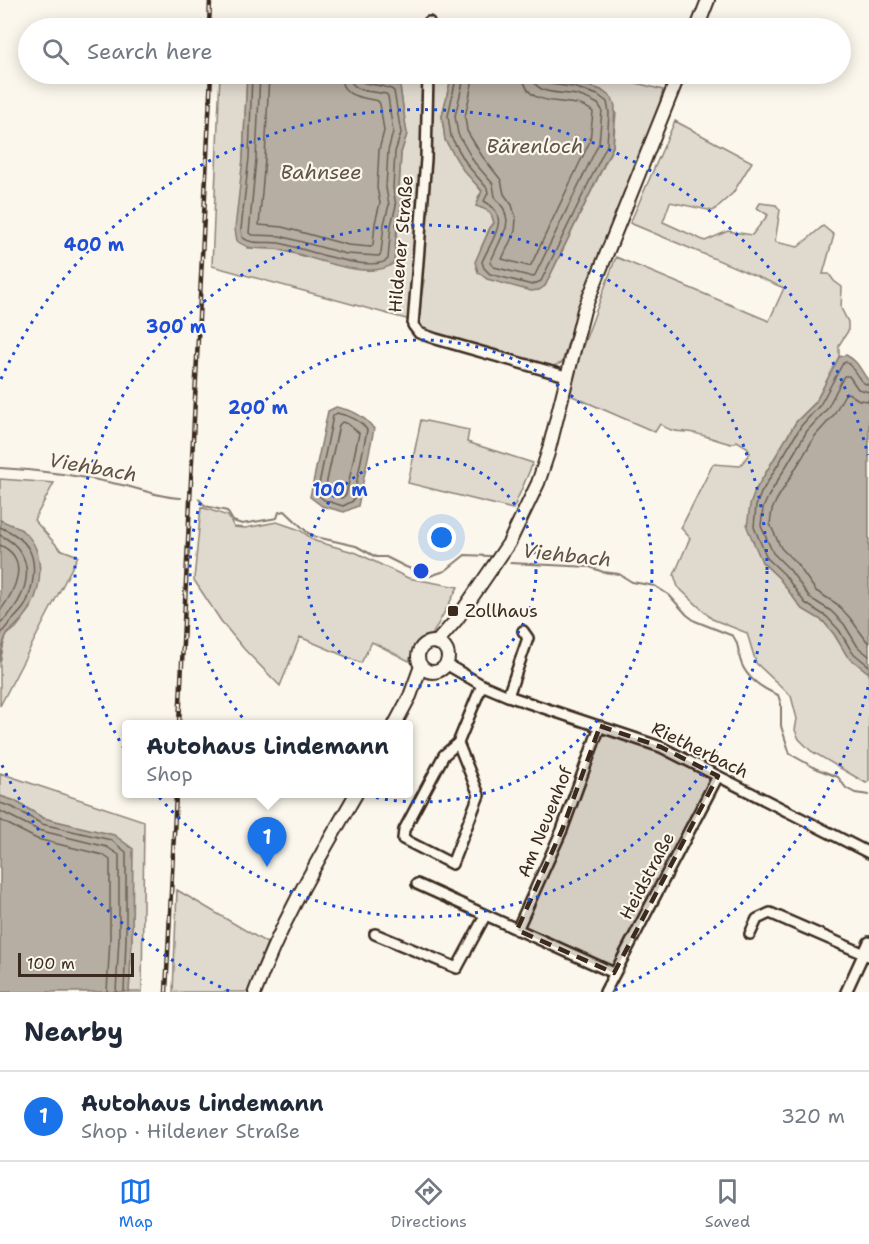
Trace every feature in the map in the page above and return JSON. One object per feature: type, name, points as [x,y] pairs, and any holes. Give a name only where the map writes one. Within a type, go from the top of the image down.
[{"type":"main road","points":[[701,18],[708,0]]},
{"type":"main road","points":[[441,646],[509,543],[538,483],[548,453],[584,310],[675,84]]},
{"type":"main road","points":[[428,643],[441,646],[448,658],[446,664],[436,672],[426,669],[419,652],[428,643]]},
{"type":"main road","points":[[397,720],[426,669]]},
{"type":"main road","points":[[255,992],[274,944],[293,905],[354,798]]},
{"type":"street","name":"Hildener Straße","points":[[428,84],[426,159],[413,325],[419,333],[436,339],[566,376]]},
{"type":"street","points":[[508,696],[528,638],[523,631]]},
{"type":"street","name":"Rietherbach","points":[[446,664],[482,685],[508,696],[661,747],[869,853]]},
{"type":"street","points":[[458,743],[479,795],[452,864],[403,839],[404,830],[444,755],[458,743],[482,685]]},
{"type":"street","name":"Am Neuenhof","points":[[517,930],[562,830],[600,726]]},
{"type":"street","name":"Heidstraße","points":[[605,992],[718,776]]},
{"type":"street","points":[[417,884],[614,973]]},
{"type":"street","points":[[750,934],[757,919],[770,913],[866,955]]},
{"type":"street","points":[[375,934],[457,968],[485,916]]},
{"type":"street","points":[[846,992],[866,955],[869,942]]},
{"type":"highlighted area","points":[[600,726],[661,747],[718,776],[614,973],[517,930],[562,830]]},
{"type":"shaded area","points":[[220,84],[247,84],[243,158],[248,248],[277,249],[344,267],[374,270],[397,235],[403,198],[399,188],[401,153],[407,134],[400,87],[392,84],[450,84],[442,116],[445,140],[482,192],[478,197],[481,208],[487,209],[494,223],[480,251],[545,286],[613,147],[616,113],[601,90],[583,84],[640,84],[663,90],[655,121],[579,306],[562,363],[553,366],[539,363],[424,332],[417,323],[424,280],[412,276],[410,320],[212,266]]},
{"type":"shaded area","points":[[675,121],[752,162],[733,193],[713,211],[670,202],[663,222],[705,241],[728,231],[752,235],[768,215],[757,208],[760,203],[776,205],[780,210],[775,242],[798,247],[823,226],[834,235],[823,274],[829,274],[842,287],[841,308],[848,322],[848,331],[839,345],[839,357],[815,403],[796,422],[755,491],[762,562],[779,578],[801,608],[823,621],[848,656],[869,673],[869,781],[866,783],[811,751],[799,739],[795,730],[797,719],[791,696],[756,663],[747,633],[712,619],[678,587],[674,575],[690,538],[681,528],[713,464],[740,466],[750,453],[747,447],[737,441],[731,444],[698,434],[671,430],[660,424],[655,432],[570,395],[579,357],[616,257],[769,321],[784,288],[630,223]]},
{"type":"shaded area","points":[[421,420],[469,430],[467,442],[533,463],[513,509],[408,483]]},
{"type":"shaded area","points":[[0,479],[54,483],[34,520],[60,549],[78,556],[0,706],[0,662],[4,642],[7,635],[16,628],[31,608],[22,530],[0,520]]},
{"type":"shaded area","points":[[201,507],[228,516],[234,527],[245,528],[277,522],[300,530],[315,541],[357,553],[408,578],[458,587],[431,637],[416,643],[409,661],[372,642],[361,663],[300,637],[280,686],[221,621],[194,580]]},
{"type":"shaded area","points":[[0,773],[144,821],[142,992],[129,992],[132,939],[113,835],[43,818],[15,801],[0,796]]},
{"type":"shaded area","points":[[177,890],[267,943],[248,992],[173,992]]},
{"type":"water","name":"Bahnsee","points":[[247,84],[394,84],[400,87],[407,134],[401,153],[399,188],[403,198],[397,226],[394,263],[383,269],[353,269],[276,249],[252,248],[237,241],[235,229],[243,158]]},
{"type":"water","name":"Bärenloch","points":[[450,84],[583,84],[601,90],[612,98],[615,106],[613,146],[545,286],[539,290],[531,291],[487,279],[478,272],[475,262],[494,223],[488,211],[476,206],[482,191],[463,170],[445,140],[442,116]]},
{"type":"water","points":[[846,355],[857,364],[869,381],[869,673],[847,656],[823,621],[801,608],[779,578],[762,562],[747,527],[750,505],[755,491],[796,422],[815,403],[839,357]]},
{"type":"water","points":[[336,407],[357,414],[374,429],[358,506],[344,512],[322,506],[310,497],[328,411]]},
{"type":"water","points":[[0,520],[19,529],[29,537],[38,555],[40,566],[35,598],[26,615],[5,638],[0,662]]},
{"type":"water","points":[[0,796],[15,801],[43,818],[114,835],[133,849],[129,992],[0,992]]},
{"type":"waterway","name":"Viehbach","points":[[0,468],[76,476],[166,497],[181,498]]},
{"type":"waterway","name":"Viehbach","points":[[199,499],[205,506],[227,511],[233,521],[242,524],[277,518],[279,512],[285,511],[308,533],[316,537],[356,546],[376,557],[386,557],[430,576],[445,571],[465,555],[490,556]]},
{"type":"waterway","name":"Viehbach","points":[[510,563],[590,567],[603,572],[619,574],[632,582],[655,586],[669,595],[695,621],[733,636],[746,672],[760,686],[778,695],[781,704],[781,726],[790,754],[817,769],[838,777],[846,788],[855,793],[869,795]]},
{"type":"railway","points":[[209,18],[210,0]]},
{"type":"railway","points":[[179,720],[211,84]]},
{"type":"railway","points":[[166,992],[176,798]]},
{"type":"place","name":"Zollhaus","points":[[453,611]]},
{"type":"place","name":"Autohaus Lindemann","points":[[267,867]]}]
